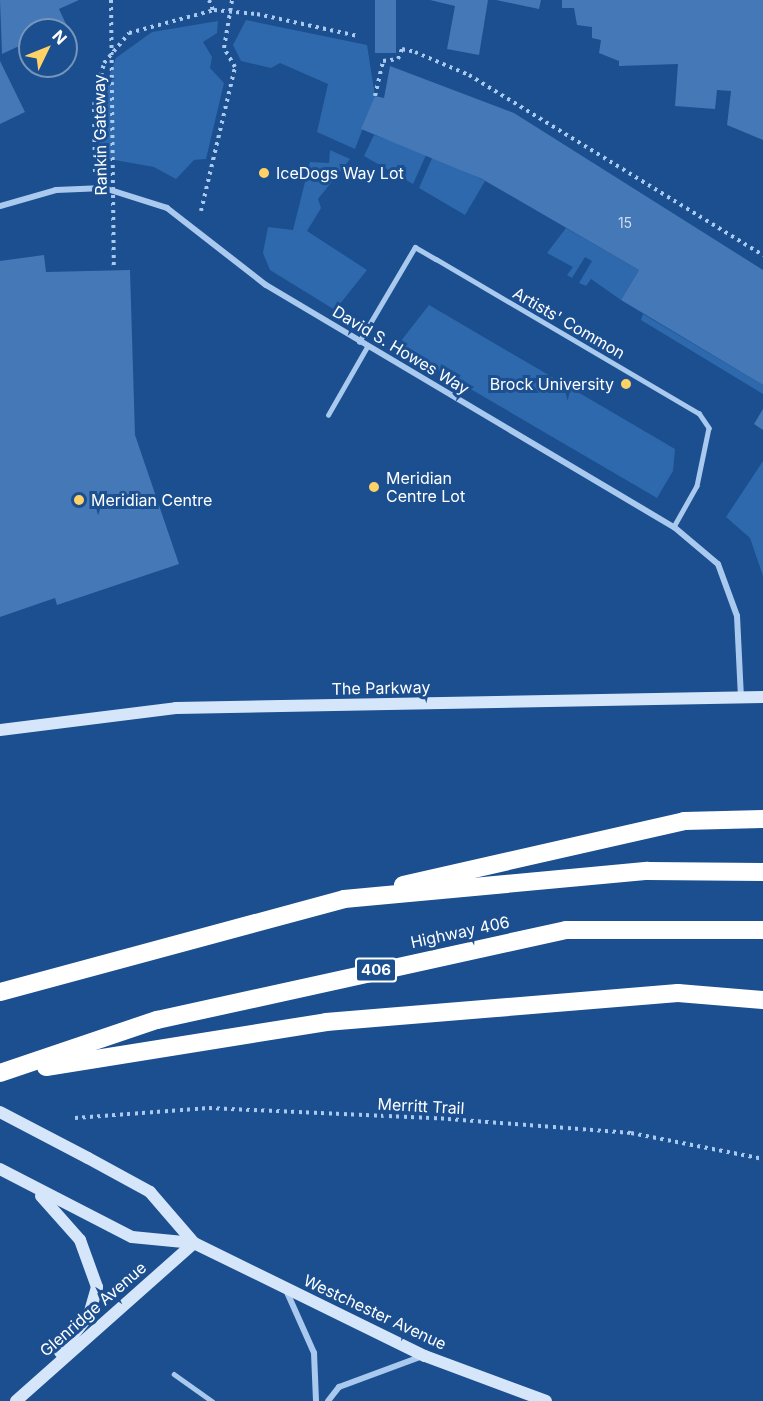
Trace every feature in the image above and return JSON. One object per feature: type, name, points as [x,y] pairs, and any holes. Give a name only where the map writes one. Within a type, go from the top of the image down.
[{"type":"highway","points":[[0,992],[344,899],[684,821],[763,819]]},
{"type":"highway","points":[[344,899],[648,871],[763,872]]},
{"type":"highway","name":"Highway 406","points":[[0,1074],[158,1020],[566,930],[763,930]]},
{"type":"highway","points":[[0,1074],[326,1022],[678,993],[763,1000]]},
{"type":"main road","name":"The Parkway","points":[[0,730],[176,708],[763,697]]},
{"type":"main road","name":"Westchester Avenue","points":[[0,1112],[150,1192],[194,1243]]},
{"type":"main road","points":[[0,1169],[34,1189],[80,1240],[97,1287],[89,1315],[38,1379]]},
{"type":"main road","name":"Westchester Avenue","points":[[34,1189],[132,1237],[194,1243],[425,1356],[546,1401]]},
{"type":"main road","name":"Glenridge Avenue","points":[[16,1401],[38,1379],[194,1243]]},
{"type":"street","name":"David S. Howes Way","points":[[0,206],[56,190],[95,188],[140,195],[197,230],[233,265],[367,347],[674,527],[718,564],[737,616],[741,698]]},
{"type":"street","points":[[286,1290],[314,1353],[316,1401]]},
{"type":"street","points":[[328,1401],[339,1387],[425,1356]]},
{"type":"lane","name":"Artists' Common","points":[[359,342],[415,248],[477,282],[699,413],[709,428],[697,486],[674,527]]},
{"type":"lane","points":[[328,415],[367,347]]},
{"type":"lane","points":[[174,1374],[212,1401]]},
{"type":"path","name":"Rankin Gateway","points":[[111,0],[114,270]]},
{"type":"path","points":[[209,0],[214,10]]},
{"type":"path","points":[[197,230],[235,68],[224,48],[232,0]]},
{"type":"path","points":[[95,188],[94,105],[104,63],[129,33],[214,10],[358,36]]},
{"type":"path","points":[[375,96],[382,61],[398,59],[402,49],[416,52],[469,75],[763,255]]},
{"type":"path","name":"Merritt Trail","points":[[75,1118],[209,1108],[448,1119],[631,1133],[763,1159]]},
{"type":"shaded area","points":[[246,20],[367,45],[375,96],[355,149],[317,132],[328,84],[280,63],[271,68],[241,61],[233,45]]},
{"type":"shaded area","points":[[218,21],[217,33],[203,42],[212,57],[210,68],[224,83],[206,159],[194,160],[176,179],[154,167],[98,157],[102,95],[116,58],[152,32]]},
{"type":"shaded area","points":[[374,135],[427,153],[413,184],[364,156]]},
{"type":"shaded area","points":[[330,150],[350,159],[318,199],[321,208],[307,231],[367,270],[335,310],[270,270],[263,253],[268,227],[293,230],[310,162],[329,163]]},
{"type":"shaded area","points":[[433,156],[485,181],[465,215],[419,188]]},
{"type":"shaded area","points":[[566,228],[639,270],[621,300],[591,279],[586,286],[579,283],[592,261],[585,257],[572,278],[567,275],[573,267],[547,253]]},
{"type":"shaded area","points":[[429,305],[675,449],[673,471],[657,498],[397,346]]},
{"type":"shaded area","points":[[643,314],[763,385],[763,394],[641,320]]},
{"type":"shaded area","points":[[763,461],[763,576],[750,538],[726,517]]},
{"type":"building","points":[[0,0],[79,0],[59,9],[63,18],[18,18],[18,47],[2,54]]},
{"type":"building","points":[[375,0],[396,0],[396,53],[375,53]]},
{"type":"building","points":[[430,0],[488,0],[479,55],[447,49],[455,6]]},
{"type":"building","points":[[496,0],[541,0],[539,9]]},
{"type":"building","points":[[562,0],[763,0],[763,140],[727,125],[731,91],[717,90],[715,109],[675,106],[678,64],[619,66],[619,61],[599,53],[601,40],[592,38],[592,27],[577,25],[574,8],[562,8]]},
{"type":"building","points":[[0,61],[25,112],[0,124]]},
{"type":"building","points":[[390,66],[514,113],[763,270],[763,385],[621,300],[639,270],[482,179],[361,129],[375,96],[384,98]]},
{"type":"building","name":"Meridian Centre","points":[[44,255],[46,272],[130,270],[135,435],[179,564],[57,605],[55,598],[0,617],[0,261]]},
{"type":"building","points":[[763,409],[763,430],[754,424]]},
{"type":"place","name":"IceDogs Way Lot","points":[[264,173]]},
{"type":"place","name":"Brock University","points":[[626,384]]},
{"type":"place","name":"Meridian Centre Lot","points":[[374,487]]},
{"type":"place","name":"Meridian Centre","points":[[79,500]]}]
